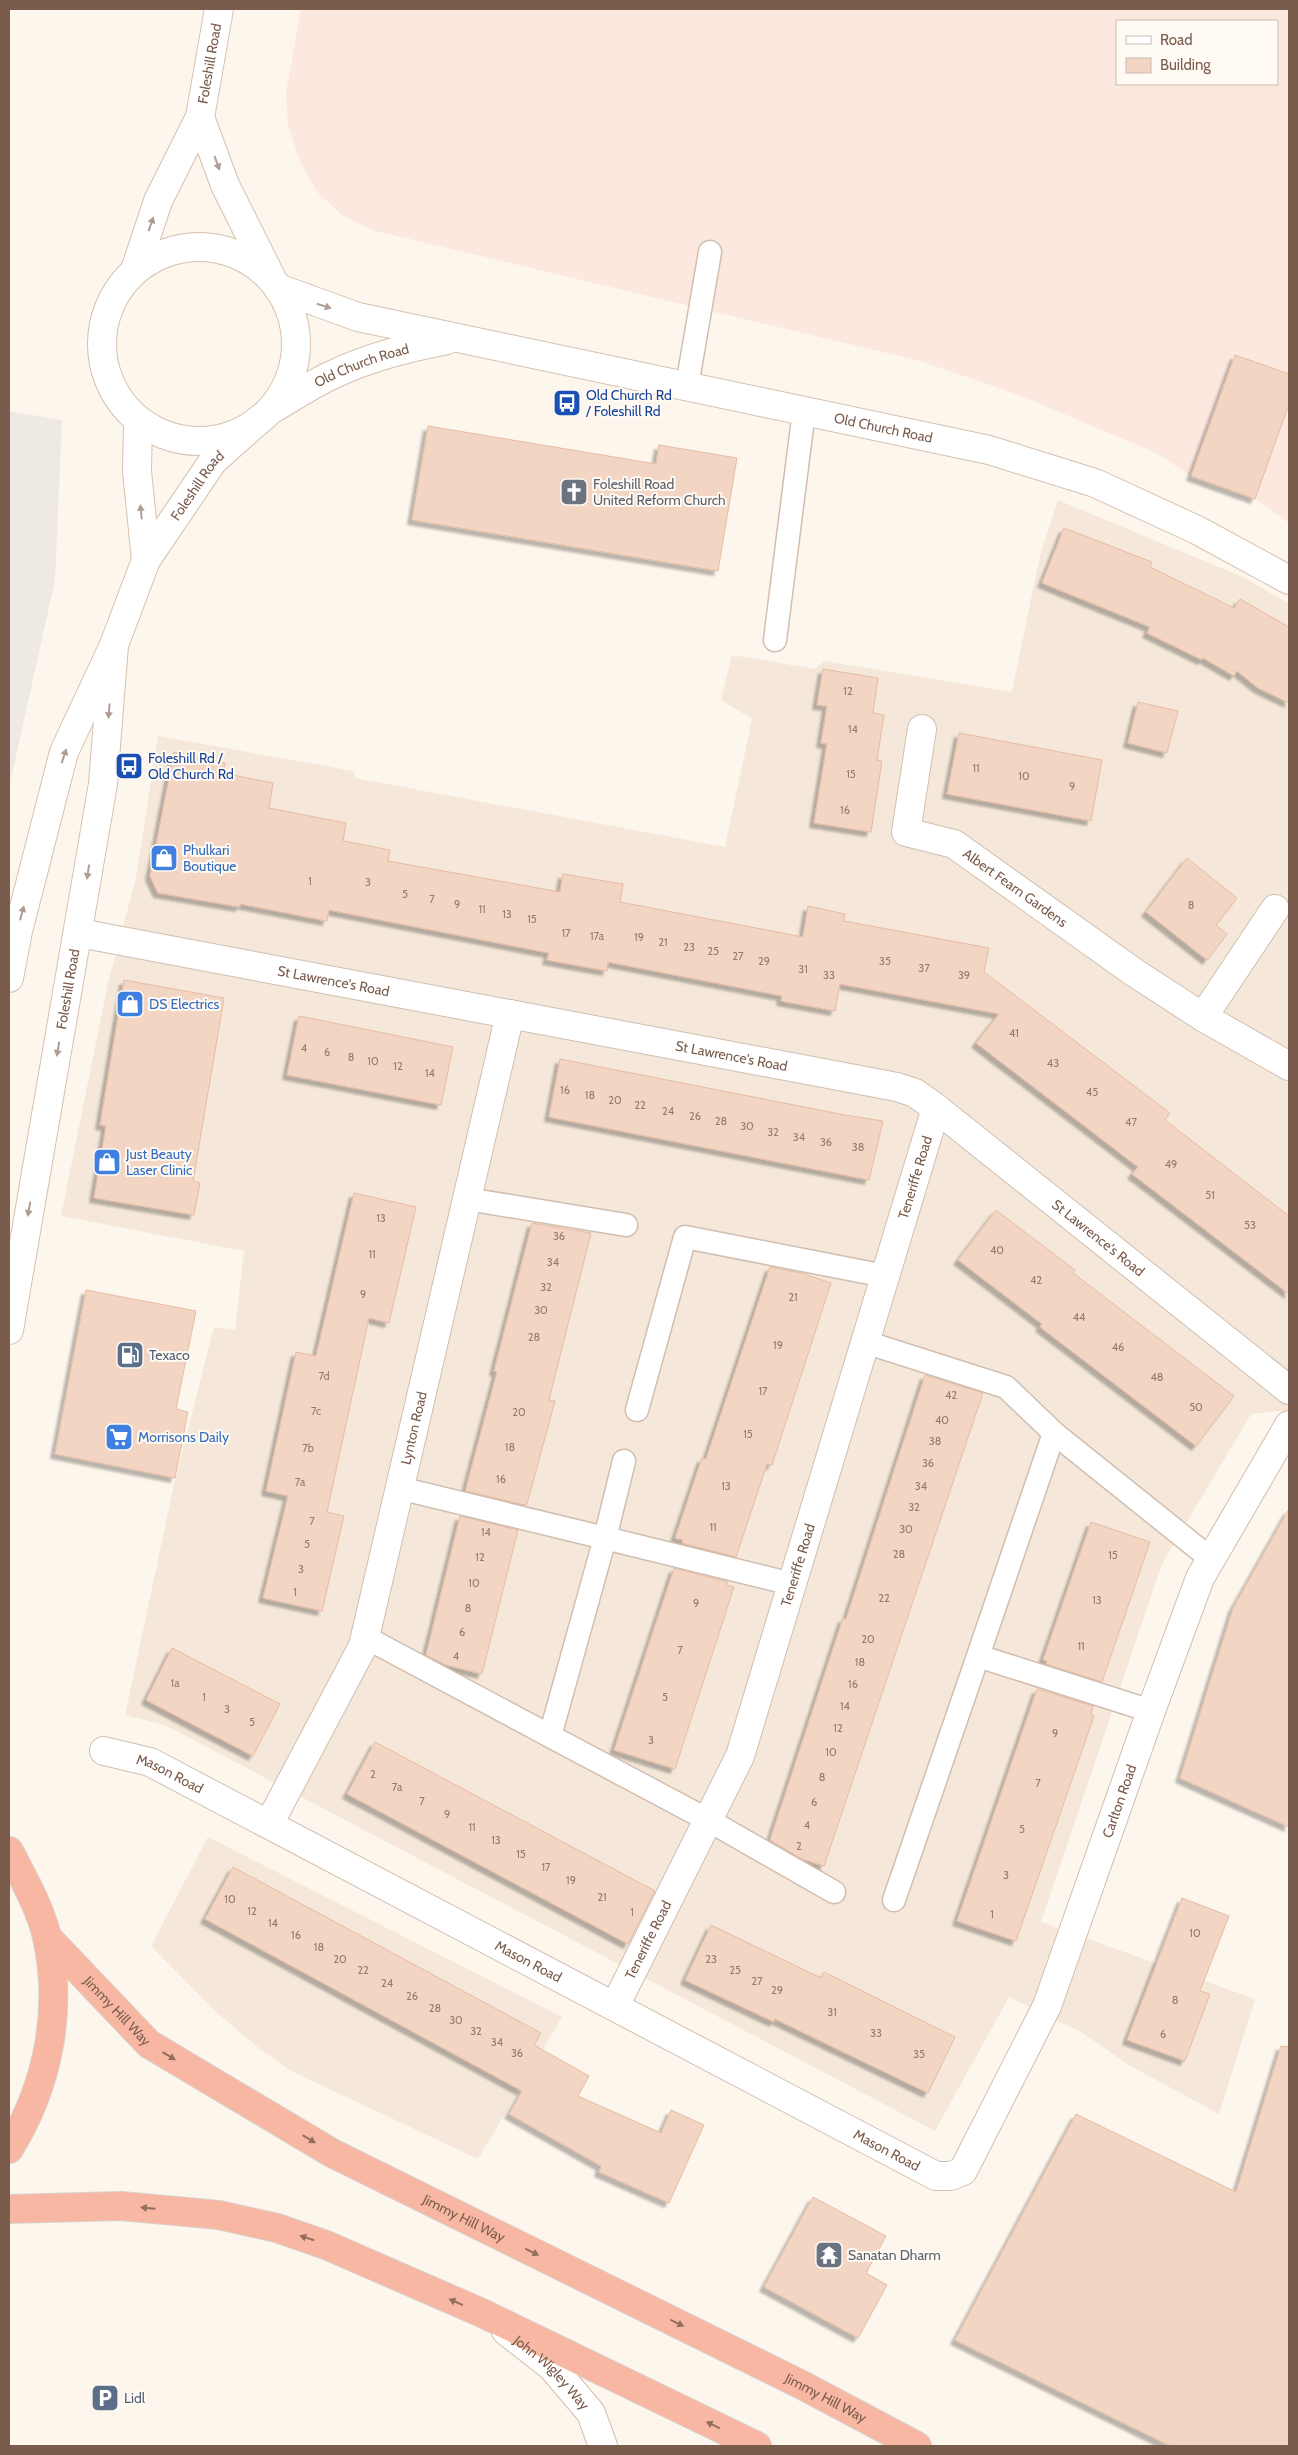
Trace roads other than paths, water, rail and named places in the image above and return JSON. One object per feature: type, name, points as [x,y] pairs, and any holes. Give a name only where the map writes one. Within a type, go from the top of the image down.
[{"type":"highway","points":[[9,1851],[33,1898],[47,1937],[53,2010],[50,2046],[41,2082],[25,2123],[9,2149]]},
{"type":"highway","name":"Jimmy Hill Way","points":[[47,1937],[149,2044],[332,2153],[802,2385],[917,2446]]},
{"type":"highway","points":[[9,2209],[120,2206],[219,2215],[277,2228],[326,2245],[482,2313],[757,2446]]},
{"type":"street","name":"Foleshill Road","points":[[135,270],[158,201],[200,117],[219,9]]},
{"type":"street","name":"Foleshill Road","points":[[9,978],[18,931],[64,752],[114,645],[146,560],[214,461],[265,415],[290,380],[295,362],[296,334],[291,312],[225,185],[200,117]]},
{"type":"street","points":[[265,415],[233,436],[212,442],[176,440],[138,422],[118,400],[103,368],[101,334],[109,305],[135,270],[160,255],[188,247],[228,251],[258,267],[276,285]]},
{"type":"street","name":"Old Church Road","points":[[276,285],[358,317],[989,450],[1095,483],[1197,530],[1289,580]]},
{"type":"street","name":"Old Church Road","points":[[265,415],[331,375],[366,360],[404,348],[458,338]]},
{"type":"street","name":"Foleshill Road","points":[[138,422],[137,471],[146,560]]},
{"type":"street","name":"Foleshill Road","points":[[9,1330],[79,933],[102,784],[114,645]]},
{"type":"street","name":"Albert Fearn Gardens","points":[[922,728],[906,832],[954,844],[1136,973],[1203,1017],[1289,1066]]},
{"type":"street","points":[[1203,1017],[1275,909]]},
{"type":"street","name":"St Lawrence's Road","points":[[79,933],[897,1087],[915,1094],[936,1108],[1289,1390]]},
{"type":"street","name":"Lynton Road","points":[[269,1824],[362,1646],[365,1636],[510,1014]]},
{"type":"street","name":"Teneriffe Road","points":[[615,2006],[740,1756],[936,1108]]},
{"type":"street","name":"Carlton Road","points":[[951,2176],[963,2171],[1047,2006],[1150,1711],[1200,1578],[1289,1425]]},
{"type":"street","name":"Mason Road","points":[[104,1751],[150,1762],[936,2176],[951,2176]]},
{"type":"street","name":"John Wigley Way","points":[[482,2313],[552,2367],[591,2414],[602,2446]]},
{"type":"lane","points":[[687,386],[710,252]]},
{"type":"lane","points":[[776,640],[804,411]]},
{"type":"lane","points":[[467,1199],[626,1225]]},
{"type":"lane","points":[[637,1410],[685,1237],[885,1276]]},
{"type":"lane","points":[[865,1342],[1006,1387],[1054,1433],[1211,1559]]},
{"type":"lane","points":[[894,1900],[1054,1433]]},
{"type":"lane","points":[[550,1736],[605,1538],[624,1461]]},
{"type":"lane","points":[[399,1488],[792,1584]]},
{"type":"lane","points":[[365,1636],[708,1820],[834,1892]]},
{"type":"lane","points":[[978,1656],[1150,1711]]},
{"type":"place","name":"Old Church Rd / Foleshill Rd","points":[[567,403]]},
{"type":"place","name":"Foleshill Road United Reform Church","points":[[574,492]]},
{"type":"place","name":"Foleshill Rd / Old Church Rd","points":[[129,766]]},
{"type":"place","name":"Phulkari Boutique","points":[[164,858]]},
{"type":"place","name":"DS Electrics","points":[[130,1004]]},
{"type":"place","name":"Just Beauty Laser Clinic","points":[[107,1162]]},
{"type":"place","name":"Texaco","points":[[130,1355]]},
{"type":"place","name":"Morrisons Daily","points":[[119,1437]]},
{"type":"place","name":"Sanatan Dharm","points":[[829,2255]]},
{"type":"place","name":"Lidl","points":[[105,2398]]}]
